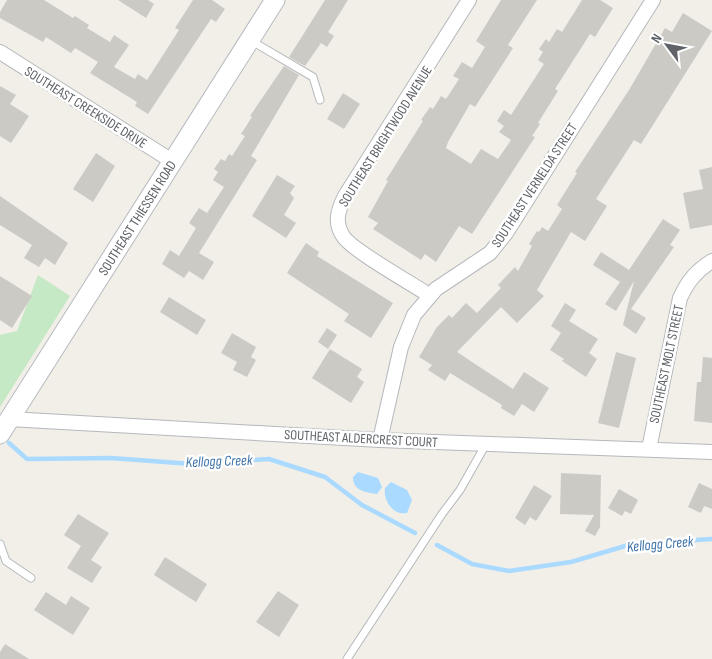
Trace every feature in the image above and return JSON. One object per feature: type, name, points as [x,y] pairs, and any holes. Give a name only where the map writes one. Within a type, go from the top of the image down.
[{"type":"main road","name":"SOUTHEAST THIESSEN ROAD","points":[[5,427],[275,0]]},
{"type":"street","name":"SOUTHEAST BRIGHTWOOD AVENUE","points":[[429,295],[343,237],[337,219],[338,208],[469,0]]},
{"type":"street","name":"SOUTHEAST VERNELDA STREET","points":[[380,440],[406,330],[414,315],[429,295],[490,253],[506,234],[653,0]]},
{"type":"street","name":"SOUTHEAST CREEKSIDE DRIVE","points":[[0,52],[172,161]]},
{"type":"street","name":"SOUTHEAST MOLT STREET","points":[[649,449],[680,298],[687,283],[698,270],[712,261]]},
{"type":"street","name":"SOUTHEAST ALDERCREST COURT","points":[[5,427],[712,452]]},
{"type":"lane","points":[[250,40],[313,77],[320,100]]},
{"type":"lane","points":[[348,659],[442,514],[460,490],[486,444]]},
{"type":"lane","points":[[0,544],[6,561],[32,578]]},
{"type":"green space","points":[[38,275],[70,296],[0,407],[0,335],[17,331]]},
{"type":"water","points":[[358,472],[378,478],[382,487],[377,494],[357,488],[353,477]]},
{"type":"water","points":[[391,482],[407,490],[412,500],[407,513],[393,510],[387,502],[385,488]]},
{"type":"building","points":[[7,0],[44,0],[73,18],[75,16],[89,25],[87,28],[110,42],[114,35],[129,45],[114,67],[135,79],[138,74],[147,80],[179,30],[175,28],[193,0],[212,0],[225,9],[216,22],[211,19],[148,114],[135,106],[137,102],[90,73],[98,62],[75,48],[71,53],[46,37],[43,42],[0,18],[0,12]]},
{"type":"building","points":[[118,0],[148,0],[154,4],[146,18]]},
{"type":"building","points":[[325,0],[348,0],[328,32],[334,36],[327,47],[321,43],[305,66],[289,57]]},
{"type":"building","points":[[501,0],[537,0],[508,45],[513,48],[475,107],[470,104],[448,142],[446,148],[471,164],[481,149],[498,159],[511,140],[499,132],[504,126],[497,121],[504,110],[511,115],[544,64],[538,60],[543,52],[539,49],[546,39],[549,42],[557,29],[562,32],[582,0],[600,0],[613,8],[595,37],[590,34],[555,89],[558,91],[538,123],[540,124],[532,136],[535,137],[472,234],[459,226],[436,262],[425,254],[421,260],[373,229],[378,223],[368,217],[388,181],[386,180],[423,121],[421,120],[430,107],[433,109],[441,96],[446,99],[459,79],[453,76],[462,62],[472,68],[485,47],[476,41]]},
{"type":"building","points":[[683,13],[712,31],[641,144],[634,140],[596,199],[607,206],[585,241],[571,232],[537,290],[544,296],[517,323],[501,307],[457,352],[513,389],[524,372],[549,388],[534,412],[522,404],[514,416],[501,408],[502,405],[450,373],[445,381],[428,370],[432,365],[419,357],[437,327],[449,315],[452,318],[466,303],[477,313],[501,288],[498,285],[515,267],[518,271],[532,246],[529,244],[537,231],[539,232],[542,227],[548,231],[562,209],[557,205],[577,173],[575,172],[629,90],[665,28],[672,32]]},
{"type":"building","points":[[284,66],[299,75],[251,156],[257,160],[199,253],[214,262],[203,280],[189,271],[184,278],[162,264],[170,250],[179,256],[196,228],[189,223],[199,208],[207,213],[224,187],[213,180],[218,172],[214,169],[221,159],[225,161],[229,154],[232,156],[245,136],[241,134],[252,117],[250,116]]},
{"type":"building","points":[[0,86],[16,95],[10,104],[29,116],[11,143],[0,136]]},
{"type":"building","points":[[343,93],[360,104],[344,129],[327,119]]},
{"type":"building","points":[[96,153],[115,166],[93,202],[73,189]]},
{"type":"building","points":[[712,167],[712,225],[690,229],[683,193],[703,189],[699,170]]},
{"type":"building","points":[[277,175],[295,186],[290,193],[294,198],[284,215],[296,223],[286,238],[252,216]]},
{"type":"building","points":[[0,196],[68,243],[55,265],[45,258],[39,267],[24,258],[32,245],[0,225]]},
{"type":"building","points":[[663,219],[680,230],[670,245],[674,247],[631,309],[646,318],[636,334],[623,325],[634,281],[616,311],[605,304],[620,282],[593,265],[601,252],[629,270]]},
{"type":"building","points":[[306,243],[319,252],[317,256],[393,303],[371,338],[344,321],[349,314],[287,273]]},
{"type":"building","points":[[0,276],[32,296],[12,328],[0,320]]},
{"type":"building","points":[[169,297],[206,320],[197,335],[160,312]]},
{"type":"building","points":[[565,303],[576,310],[569,321],[598,339],[589,353],[597,359],[586,377],[562,361],[564,359],[550,350],[561,333],[551,326]]},
{"type":"building","points":[[327,328],[337,335],[328,349],[318,342]]},
{"type":"building","points":[[232,333],[256,347],[251,357],[256,360],[247,377],[233,370],[237,362],[221,353]]},
{"type":"building","points":[[330,349],[362,369],[357,377],[364,382],[351,403],[312,378]]},
{"type":"building","points":[[616,352],[636,358],[619,428],[598,423]]},
{"type":"building","points":[[703,357],[712,358],[712,423],[694,421],[697,382],[701,382]]},
{"type":"building","points":[[561,473],[601,475],[600,527],[595,536],[585,531],[594,515],[560,514]]},
{"type":"building","points":[[699,483],[712,489],[712,509],[704,506],[701,513],[688,507]]},
{"type":"building","points":[[534,485],[552,496],[536,521],[530,517],[525,525],[515,518]]},
{"type":"building","points":[[619,489],[638,500],[631,514],[625,511],[622,516],[608,508]]},
{"type":"building","points":[[78,514],[109,533],[91,560],[102,567],[92,583],[67,568],[81,546],[64,535]]},
{"type":"building","points":[[165,557],[207,584],[196,602],[154,575]]},
{"type":"building","points":[[278,591],[299,605],[279,637],[256,622]]},
{"type":"building","points":[[46,592],[66,605],[71,596],[90,608],[73,635],[34,610]]},
{"type":"building","points":[[5,644],[29,659],[0,659],[0,652]]},
{"type":"waterway","name":"Kellogg Creek","points":[[9,443],[27,459],[111,458],[192,464],[269,459],[325,477],[362,505],[415,533]]},
{"type":"waterway","name":"Kellogg Creek","points":[[437,545],[472,564],[509,571],[571,562],[632,544],[712,539]]}]
